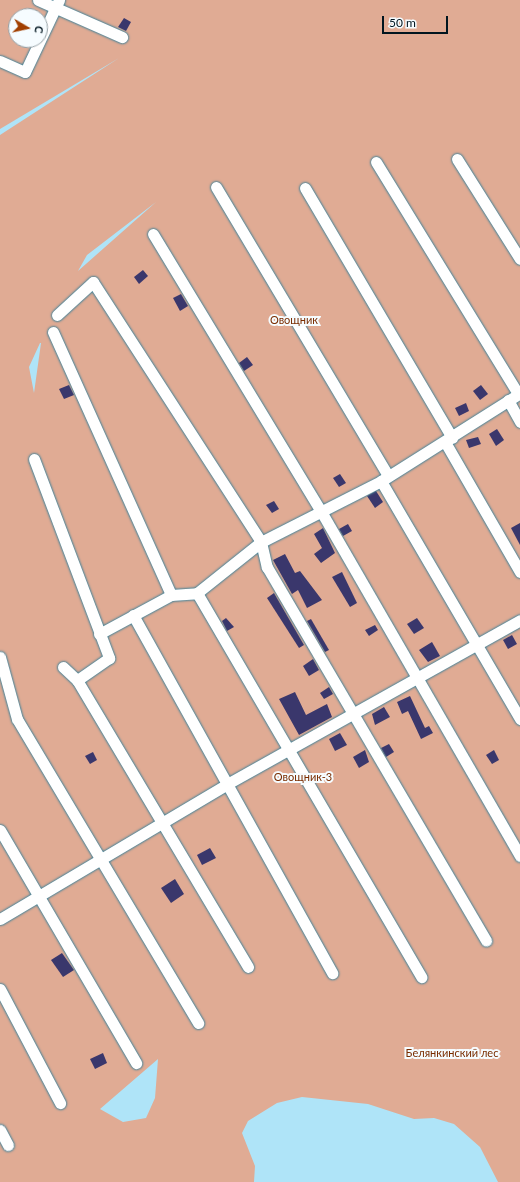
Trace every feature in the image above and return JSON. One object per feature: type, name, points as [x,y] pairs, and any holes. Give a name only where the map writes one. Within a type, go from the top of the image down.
[{"type":"lane","points":[[38,0],[57,4],[122,37]]},
{"type":"lane","points":[[0,61],[25,72],[57,4]]},
{"type":"lane","points":[[458,159],[520,259]]},
{"type":"lane","points":[[99,634],[171,595],[197,593],[261,542],[322,513],[384,478],[449,440],[519,394],[376,162]]},
{"type":"lane","points":[[216,187],[384,478],[520,719]]},
{"type":"lane","points":[[305,188],[449,440],[520,572]]},
{"type":"lane","points":[[153,234],[322,513],[414,677],[520,856]]},
{"type":"lane","points":[[57,315],[93,282],[261,542],[267,567],[486,942]]},
{"type":"lane","points":[[53,332],[171,595]]},
{"type":"lane","points":[[508,400],[520,422]]},
{"type":"lane","points":[[34,459],[109,658],[77,680]]},
{"type":"lane","points":[[197,593],[421,977]]},
{"type":"lane","points":[[133,615],[332,973]]},
{"type":"lane","points":[[0,920],[164,824],[227,784],[414,677],[478,646],[520,620]]},
{"type":"lane","points":[[0,657],[17,719],[198,1023]]},
{"type":"lane","points":[[63,667],[77,680],[248,967]]},
{"type":"lane","points":[[0,830],[37,898],[136,1063]]},
{"type":"lane","points":[[0,989],[60,1103]]},
{"type":"lane","points":[[0,1130],[8,1145]]},
{"type":"green space","points":[[0,0],[520,0],[520,1182],[498,1182],[480,1147],[454,1124],[434,1118],[414,1119],[368,1104],[302,1097],[277,1103],[248,1121],[242,1133],[255,1166],[254,1182],[0,1182],[0,135],[119,58],[0,129]],"holes":[[[156,202],[78,271],[87,255]],[[41,343],[34,393],[29,367]],[[158,1059],[155,1098],[146,1118],[123,1122],[100,1109]]]},
{"type":"building","points":[[124,18],[131,22],[126,31],[118,27]]},
{"type":"building","points":[[143,270],[148,276],[139,284],[134,277]]},
{"type":"building","points":[[181,294],[188,306],[180,311],[173,298]]},
{"type":"building","points":[[247,357],[253,365],[244,371],[239,363]]},
{"type":"building","points":[[69,385],[74,395],[64,399],[59,389]]},
{"type":"building","points":[[481,385],[488,394],[480,400],[473,391]]},
{"type":"building","points":[[466,403],[469,411],[459,416],[455,408]]},
{"type":"building","points":[[497,429],[504,440],[496,446],[489,434]]},
{"type":"building","points":[[478,437],[481,444],[469,448],[466,440]]},
{"type":"building","points":[[340,474],[346,483],[339,487],[333,478]]},
{"type":"building","points":[[376,491],[383,502],[375,508],[367,496]]},
{"type":"building","points":[[274,501],[279,509],[272,513],[266,505]]},
{"type":"building","points":[[520,523],[520,545],[511,528]]},
{"type":"building","points":[[348,524],[352,531],[343,536],[339,529]]},
{"type":"building","points":[[323,528],[335,553],[321,563],[314,554],[322,548],[314,534]]},
{"type":"building","points":[[285,554],[295,573],[300,571],[322,600],[307,608],[298,590],[292,594],[273,560]]},
{"type":"building","points":[[342,572],[357,603],[350,607],[332,577]]},
{"type":"building","points":[[274,593],[304,645],[299,648],[267,598]]},
{"type":"building","points":[[226,618],[234,627],[227,631],[222,621]]},
{"type":"building","points":[[417,618],[424,628],[414,634],[407,624]]},
{"type":"building","points":[[311,619],[329,650],[325,652],[307,621]]},
{"type":"building","points":[[375,625],[378,630],[369,636],[365,630]]},
{"type":"building","points":[[512,635],[517,644],[508,649],[503,640]]},
{"type":"building","points":[[432,642],[440,656],[428,662],[419,650]]},
{"type":"building","points":[[313,659],[319,670],[309,676],[303,666]]},
{"type":"building","points":[[329,687],[333,694],[324,699],[320,693]]},
{"type":"building","points":[[295,692],[306,715],[327,704],[332,717],[299,735],[279,699]]},
{"type":"building","points":[[410,696],[425,728],[429,726],[433,733],[421,739],[408,711],[402,714],[397,702]]},
{"type":"building","points":[[384,707],[390,717],[375,725],[372,714]]},
{"type":"building","points":[[340,733],[347,745],[335,751],[329,739]]},
{"type":"building","points":[[389,744],[394,752],[386,757],[381,748]]},
{"type":"building","points":[[365,750],[369,762],[359,768],[353,757]]},
{"type":"building","points":[[494,750],[499,760],[492,764],[486,755]]},
{"type":"building","points":[[93,752],[97,760],[90,764],[85,756]]},
{"type":"building","points":[[210,848],[216,858],[202,865],[197,855]]},
{"type":"building","points":[[175,879],[184,894],[171,903],[161,888]]},
{"type":"building","points":[[62,953],[74,970],[63,977],[51,960]]},
{"type":"building","points":[[103,1053],[107,1063],[95,1069],[90,1059]]},
{"type":"park label","name":"Овощник","points":[[294,320]]},
{"type":"park label","name":"Овощник-3","points":[[303,777]]},
{"type":"park label","name":"Белянкинский лес","points":[[452,1053]]}]
